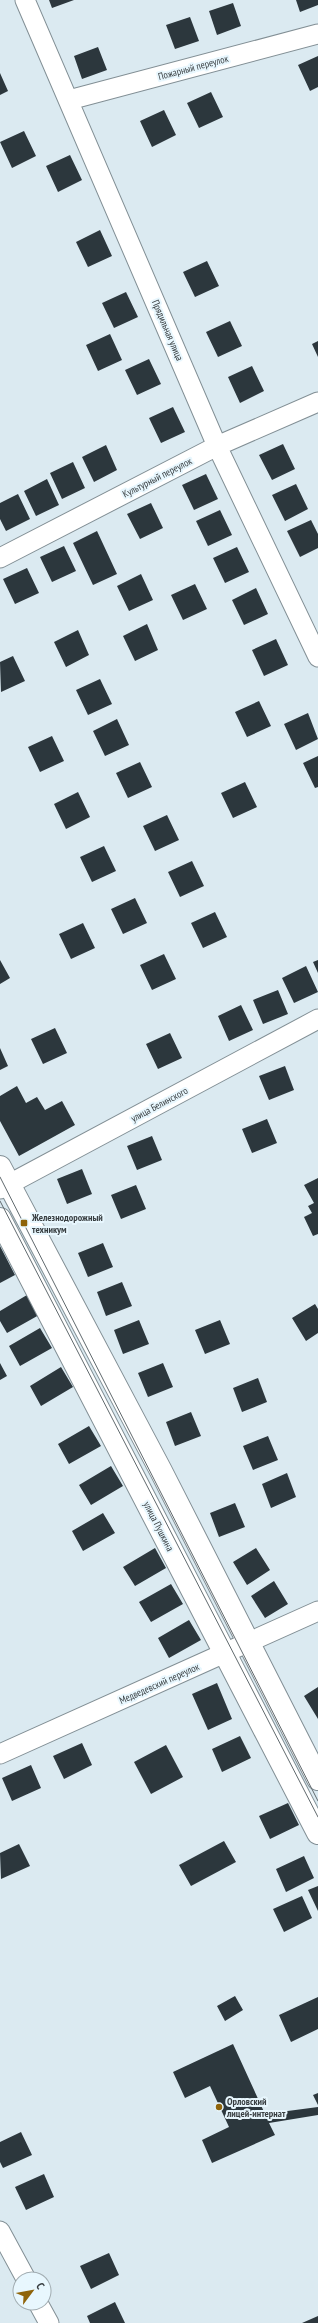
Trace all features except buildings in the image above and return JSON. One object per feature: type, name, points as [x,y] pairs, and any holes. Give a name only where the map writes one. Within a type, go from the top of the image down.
[{"type":"main road","points":[[3,1180],[249,1643],[318,1779]]},
{"type":"main road","name":"улица Пушкина","points":[[0,1219],[318,1834]]},
{"type":"street","name":"Прядильная улица","points":[[25,0],[217,446],[318,657]]},
{"type":"street","name":"Пожарный переулок","points":[[69,100],[318,34]]},
{"type":"street","name":"Культурный переулок","points":[[0,558],[217,446],[318,402]]},
{"type":"street","name":"улица Белинского","points":[[3,1180],[318,1019]]},
{"type":"street","name":"Медведевский переулок","points":[[0,1754],[226,1654],[318,1611]]},
{"type":"street","points":[[0,2230],[22,2271]]},
{"type":"street","points":[[42,2311],[49,2323]]},
{"type":"tram line","points":[[0,1177],[318,1801]]},
{"type":"tram line","points":[[0,1201],[318,1817]]},
{"type":"place","name":"Железнодорожный техникум","points":[[24,1223]]},
{"type":"place","name":"Орловский лицей-интернат","points":[[219,2107]]}]
